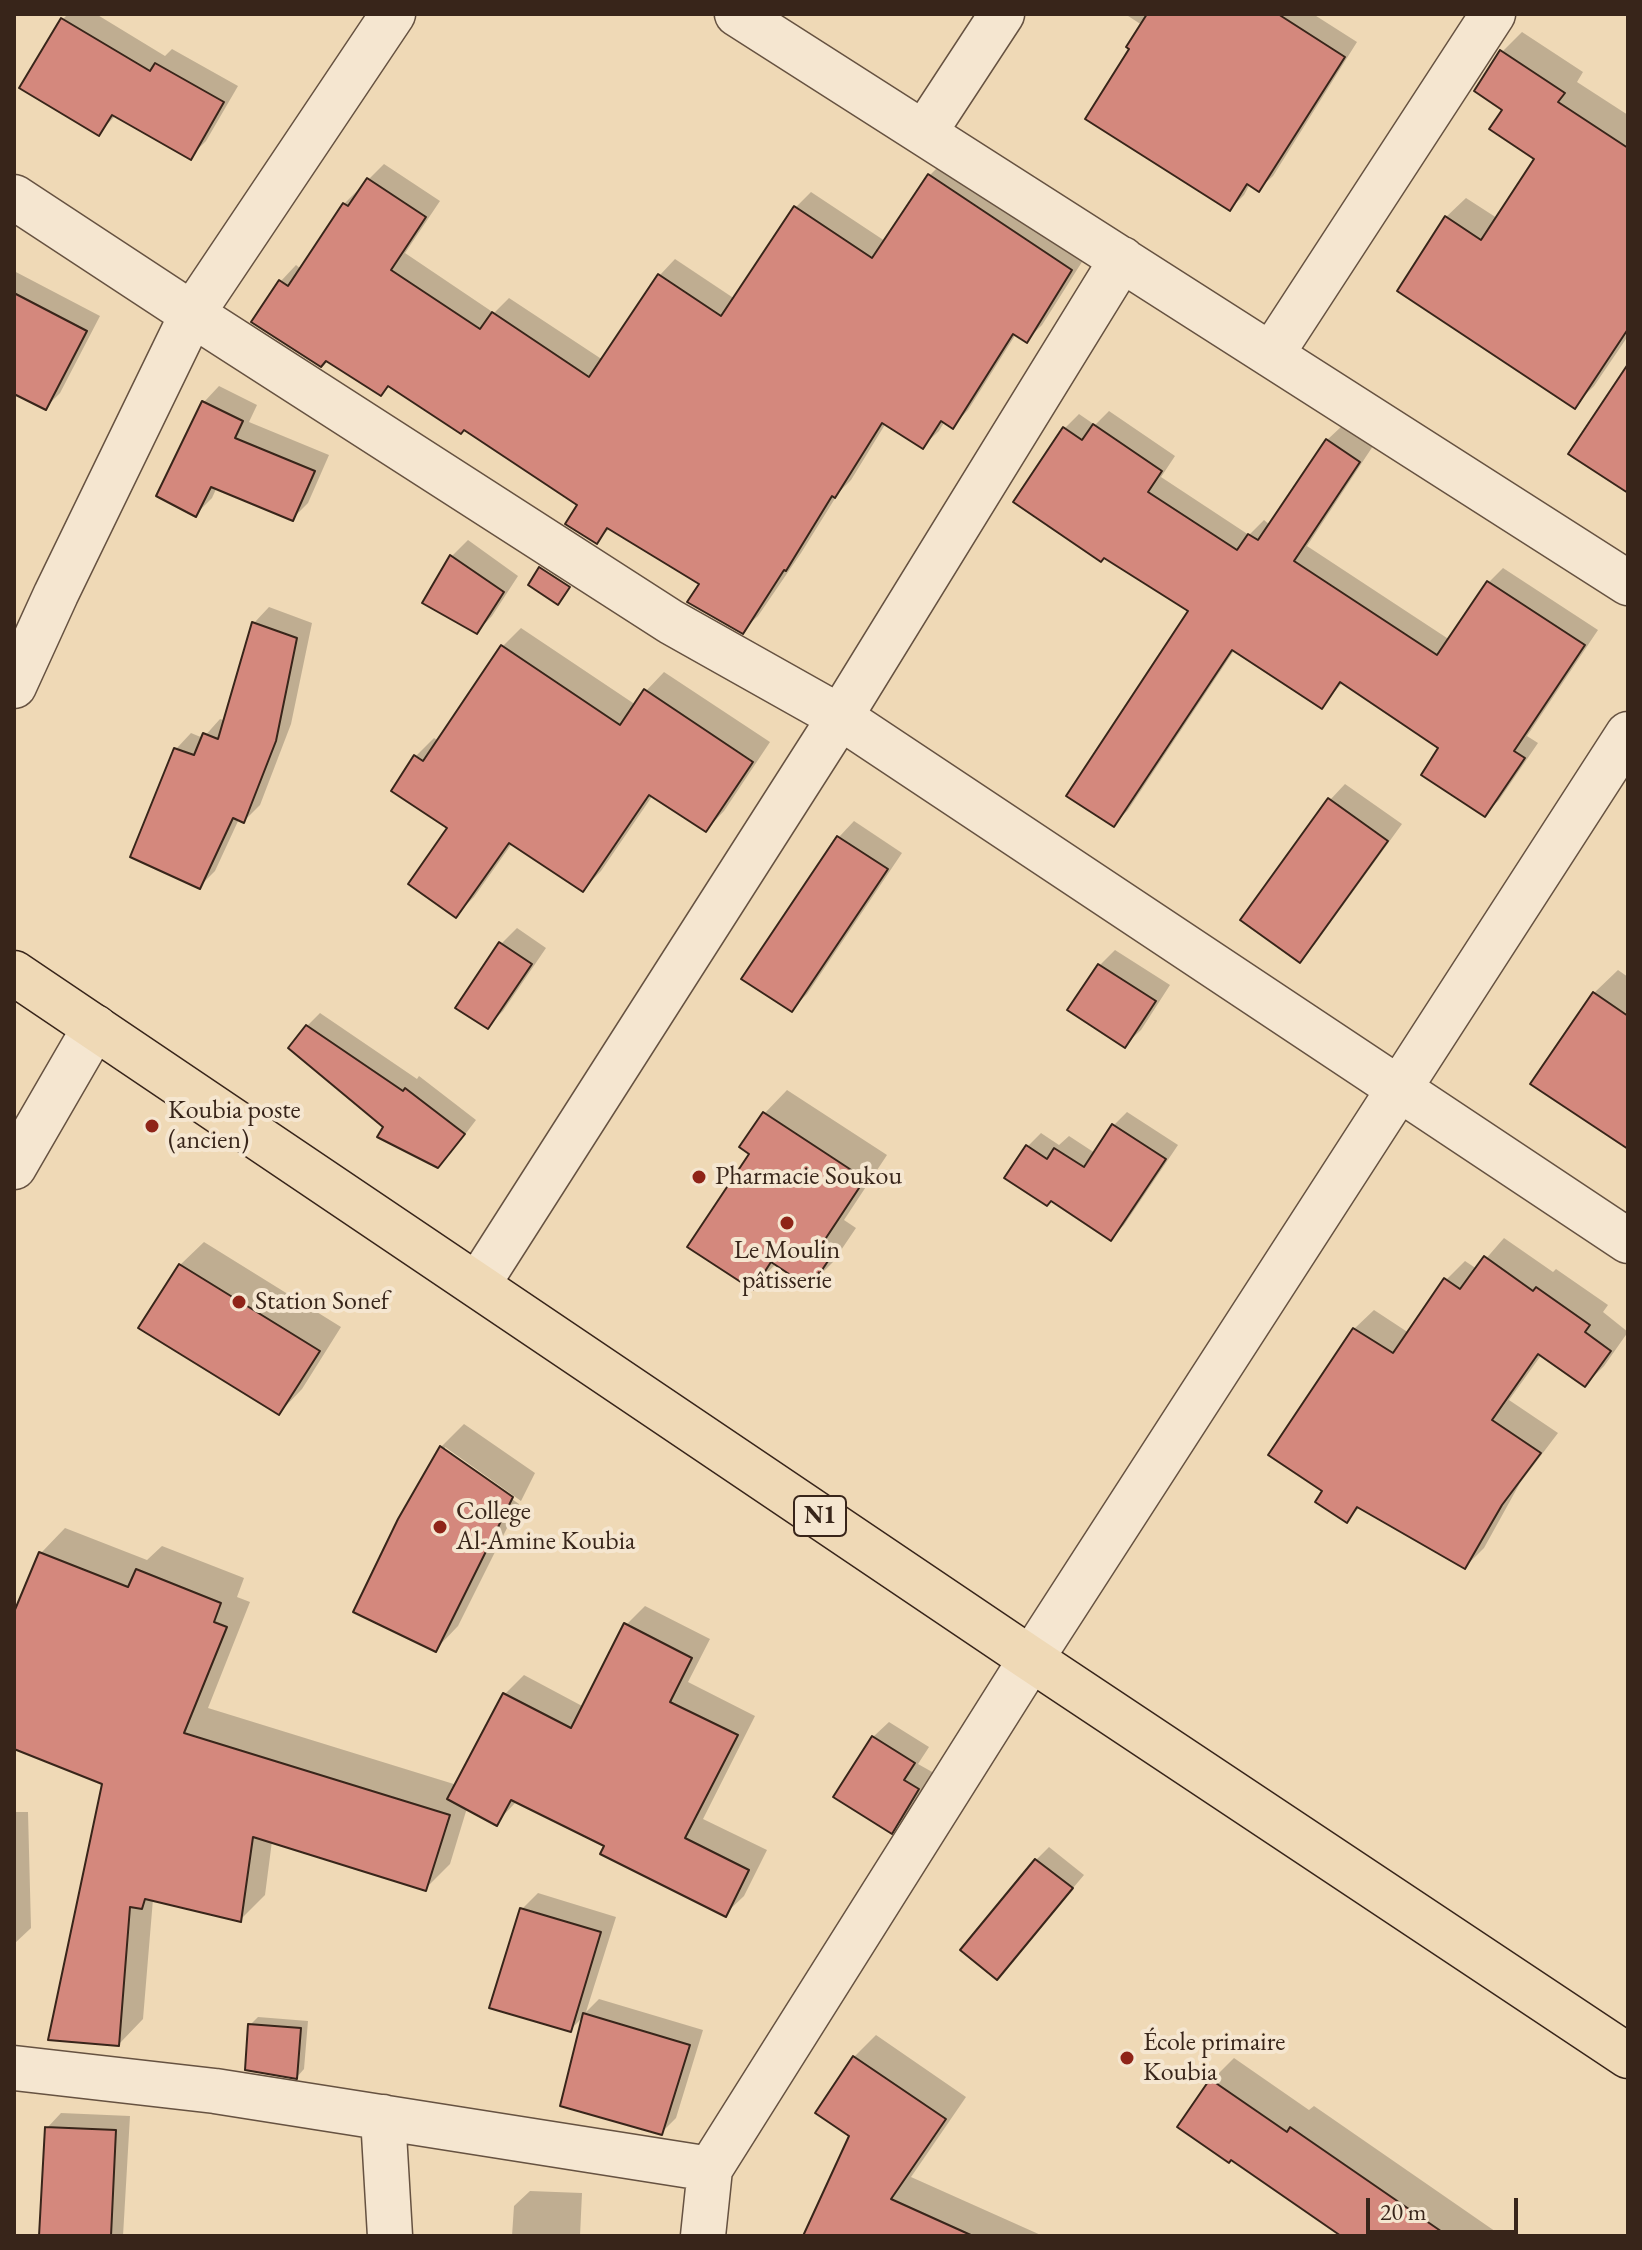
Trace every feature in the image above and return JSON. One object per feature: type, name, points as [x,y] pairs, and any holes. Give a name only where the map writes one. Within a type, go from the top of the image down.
[{"type":"main road","name":"N1","points":[[14,973],[1031,1659],[1628,2056]]},
{"type":"street","points":[[14,686],[192,314],[393,14]]},
{"type":"street","points":[[737,14],[1628,583]]},
{"type":"street","points":[[924,133],[1002,14]]},
{"type":"street","points":[[1271,355],[1493,14]]},
{"type":"street","points":[[14,197],[671,622],[840,717],[1628,1241]]},
{"type":"street","points":[[478,1284],[840,717],[1122,259]]},
{"type":"street","points":[[703,2236],[710,2169],[1031,1659],[1628,734]]},
{"type":"street","points":[[14,1167],[95,1027]]},
{"type":"street","points":[[14,2068],[215,2091],[710,2169]]},
{"type":"street","points":[[383,2117],[390,2236]]},
{"type":"building","points":[[1147,14],[1278,14],[1345,57],[1259,192],[1247,184],[1230,211],[1085,119]]},
{"type":"building","points":[[61,18],[150,71],[155,63],[224,102],[191,160],[112,115],[99,136],[19,88]]},
{"type":"building","points":[[1500,50],[1565,93],[1558,102],[1628,148],[1628,329],[1575,409],[1397,291],[1445,216],[1481,240],[1534,159],[1489,129],[1502,110],[1474,91]]},
{"type":"building","points":[[928,174],[1072,270],[1027,343],[1013,334],[953,429],[941,421],[923,449],[882,423],[743,634],[687,602],[699,584],[607,528],[597,544],[565,524],[577,505],[464,430],[461,434],[388,386],[381,396],[326,361],[321,367],[251,322],[279,280],[288,286],[343,203],[348,206],[367,178],[426,217],[391,270],[480,329],[492,312],[589,377],[658,274],[721,316],[794,206],[872,258]]},
{"type":"building","points":[[14,293],[87,331],[46,410],[14,394]]},
{"type":"building","points":[[1628,364],[1628,493],[1568,454]]},
{"type":"building","points":[[202,401],[243,421],[235,438],[315,471],[293,521],[211,487],[196,517],[156,496]]},
{"type":"building","points":[[1093,424],[1162,471],[1148,492],[1237,550],[1248,534],[1258,540],[1326,439],[1360,462],[1294,561],[1437,655],[1487,581],[1585,645],[1514,751],[1525,758],[1485,817],[1421,775],[1438,748],[1340,682],[1322,709],[1232,650],[1114,827],[1066,796],[1188,611],[1104,558],[1101,562],[1013,502],[1063,427],[1082,440]]},
{"type":"building","points":[[450,555],[504,592],[477,634],[422,603]]},
{"type":"building","points":[[539,567],[570,587],[558,605],[528,585]]},
{"type":"building","points":[[252,622],[297,638],[276,741],[244,823],[233,818],[200,889],[130,857],[174,748],[194,755],[203,733],[218,739]]},
{"type":"building","points":[[501,645],[620,725],[644,689],[753,762],[706,832],[649,795],[583,892],[509,843],[456,918],[408,884],[447,828],[391,791],[414,755],[423,761]]},
{"type":"building","points":[[1328,798],[1388,841],[1300,963],[1240,920]]},
{"type":"building","points":[[837,836],[888,869],[792,1012],[741,979]]},
{"type":"building","points":[[499,942],[532,964],[488,1029],[455,1008]]},
{"type":"building","points":[[1098,964],[1156,1001],[1125,1048],[1067,1010]]},
{"type":"building","points":[[1593,992],[1628,1016],[1628,1149],[1530,1084]]},
{"type":"building","points":[[306,1025],[403,1091],[405,1088],[465,1134],[438,1168],[377,1137],[383,1127],[288,1048]]},
{"type":"building","points":[[763,1112],[865,1179],[822,1244],[834,1252],[810,1288],[771,1262],[753,1290],[687,1247],[749,1154],[739,1147]]},
{"type":"building","points":[[1112,1124],[1166,1159],[1111,1241],[1051,1201],[1047,1206],[1004,1178],[1026,1145],[1047,1159],[1054,1148],[1084,1167]]},
{"type":"building","points":[[1484,1256],[1533,1291],[1536,1287],[1590,1325],[1585,1332],[1611,1351],[1585,1387],[1538,1354],[1492,1420],[1541,1453],[1502,1505],[1465,1569],[1357,1507],[1347,1523],[1315,1502],[1322,1491],[1268,1455],[1353,1328],[1393,1353],[1444,1278],[1460,1289]]},
{"type":"building","points":[[179,1264],[320,1351],[279,1415],[138,1328]]},
{"type":"building","points":[[440,1446],[513,1497],[436,1652],[353,1612],[398,1519]]},
{"type":"building","points":[[39,1552],[128,1587],[136,1569],[221,1603],[214,1622],[227,1627],[184,1733],[450,1815],[426,1891],[253,1837],[241,1922],[145,1899],[142,1909],[130,1907],[119,2046],[48,2040],[102,1784],[14,1749],[14,1612]]},
{"type":"building","points":[[624,1623],[692,1658],[670,1702],[738,1735],[685,1838],[749,1870],[726,1917],[600,1854],[604,1846],[511,1800],[497,1826],[447,1799],[503,1693],[571,1728]]},
{"type":"building","points":[[872,1736],[915,1763],[904,1780],[919,1789],[892,1834],[833,1797]]},
{"type":"building","points":[[1035,1859],[1073,1888],[997,1980],[960,1950]]},
{"type":"building","points":[[520,1908],[601,1932],[571,2032],[489,2008]]},
{"type":"building","points":[[583,2013],[690,2045],[662,2135],[560,2106]]},
{"type":"building","points":[[248,2024],[301,2028],[297,2079],[245,2070]]},
{"type":"building","points":[[853,2056],[946,2119],[891,2199],[973,2236],[803,2236],[849,2136],[815,2113]]},
{"type":"building","points":[[1210,2079],[1287,2132],[1290,2127],[1448,2236],[1341,2236],[1231,2160],[1229,2163],[1177,2127]]},
{"type":"building","points":[[45,2127],[116,2130],[111,2236],[39,2236]]},
{"type":"place","name":"Koubia poste (ancien)","points":[[152,1126]]},
{"type":"place","name":"Pharmacie Soukou","points":[[699,1177]]},
{"type":"place","name":"Le Moulin pâtisserie","points":[[787,1223]]},
{"type":"place","name":"Station Sonef","points":[[239,1302]]},
{"type":"place","name":"College Al-Amine Koubia","points":[[440,1527]]},
{"type":"place","name":"École primaire Koubia","points":[[1127,2058]]}]
